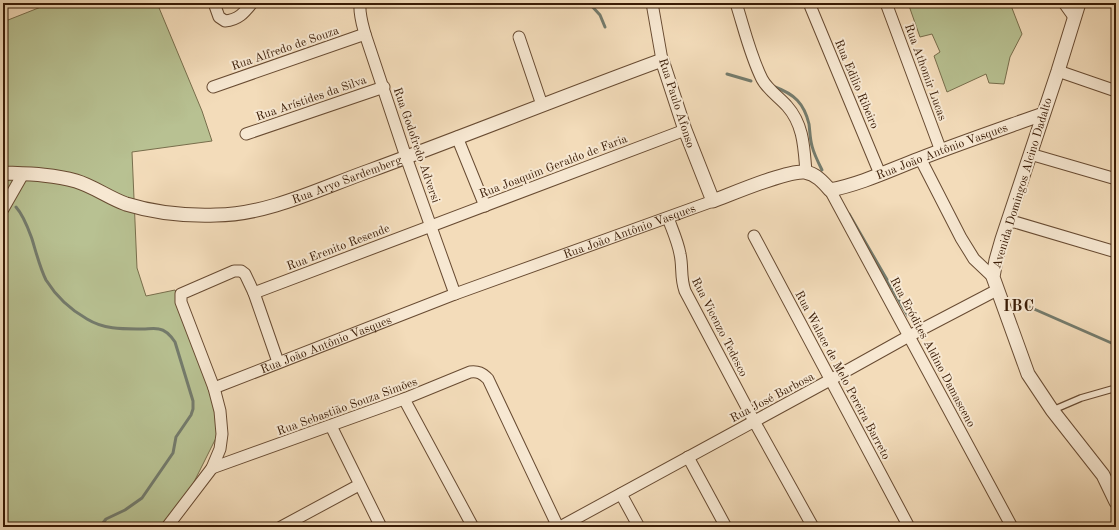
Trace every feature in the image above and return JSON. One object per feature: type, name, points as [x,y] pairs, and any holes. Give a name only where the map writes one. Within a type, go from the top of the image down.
[{"type":"street","points":[[214,3],[220,17],[224,21],[233,20],[244,14],[252,3]]},
{"type":"street","name":"Rua Godofredo Adversi","points":[[360,3],[359,9],[365,34],[384,87],[406,157],[455,294]]},
{"type":"street","name":"Rua Paulo Afonso","points":[[652,3],[662,60],[685,130],[713,201]]},
{"type":"street","points":[[736,3],[750,50],[762,81],[788,107],[802,132],[806,172],[819,178],[830,190]]},
{"type":"street","name":"Rua Edilio Ribeiro","points":[[809,3],[880,174]]},
{"type":"street","name":"Rua Athomir Lucas","points":[[886,3],[941,151]]},
{"type":"street","points":[[1064,3],[1074,17]]},
{"type":"street","name":"Avenida Domingos Alcino Dadalto","points":[[1079,3],[1008,220],[996,260],[993,277],[1028,374],[1052,410],[1103,475],[1116,502]]},
{"type":"street","name":"Rua Alfredo de Souza","points":[[213,87],[365,34]]},
{"type":"street","points":[[519,37],[542,104]]},
{"type":"street","name":"Rua Aryo Sardemberg","points":[[3,173],[57,177],[77,181],[125,204],[150,210],[176,214],[215,216],[252,212],[278,204],[406,157],[542,104],[662,60]]},
{"type":"street","points":[[1058,71],[1116,91]]},
{"type":"street","name":"Rua Arístides da Silva","points":[[246,134],[384,87]]},
{"type":"street","name":"Rua João Antônio Vasques","points":[[830,190],[857,183],[920,158],[1043,114]]},
{"type":"street","name":"Rua Joaquim Geraldo de Faria","points":[[431,226],[685,130]]},
{"type":"street","points":[[457,137],[485,206]]},
{"type":"street","points":[[1030,154],[1116,179]]},
{"type":"street","points":[[920,158],[961,238],[974,259],[993,277]]},
{"type":"street","name":"Rua João Antônio Vasques","points":[[214,388],[455,294],[788,174],[806,172]]},
{"type":"street","points":[[3,209],[23,174]]},
{"type":"street","name":"Rua Eródites Aldino Damasceno","points":[[830,190],[1012,527]]},
{"type":"street","name":"Rua Vicenzo Tedesco","points":[[668,218],[680,251],[682,262],[681,280],[685,291],[754,421],[813,527]]},
{"type":"street","points":[[1008,220],[1116,252]]},
{"type":"street","name":"Rua Erenito Resende","points":[[254,293],[431,226]]},
{"type":"street","name":"Rua Walace de Melo Pereira Barreto","points":[[754,236],[909,527]]},
{"type":"street","points":[[166,527],[212,468],[220,449],[222,434],[220,411],[214,388],[181,302],[181,294],[234,271],[241,271],[245,274],[254,293],[278,362]]},
{"type":"street","name":"Rua José Barbosa","points":[[559,527],[909,336],[997,290]]},
{"type":"street","name":"Rua Sebastião Souza Simões","points":[[212,468],[404,399],[470,372],[478,371],[488,379],[559,527]]},
{"type":"street","points":[[404,399],[473,527]]},
{"type":"street","points":[[331,426],[381,527]]},
{"type":"street","points":[[688,457],[726,527]]},
{"type":"street","points":[[281,527],[359,484]]},
{"type":"street","points":[[621,494],[639,527]]},
{"type":"lane","points":[[1052,410],[1081,398],[1116,388]]},
{"type":"green space","points":[[51,3],[157,3],[202,111],[212,141],[132,152],[137,268],[146,296],[175,290],[209,379],[215,401],[218,434],[183,504],[163,527],[3,527],[3,22]]},
{"type":"green space","points":[[908,3],[1010,3],[1022,34],[1010,57],[1004,84],[989,83],[986,74],[947,92],[934,56],[940,52],[932,34],[920,37]]},
{"type":"waterway","points":[[589,3],[600,15],[605,27]]},
{"type":"waterway","points":[[727,74],[751,81]]},
{"type":"waterway","points":[[775,87],[793,96],[804,110],[809,124],[813,149],[822,170]]},
{"type":"waterway","points":[[16,207],[27,226],[46,280],[59,297],[70,307],[94,323],[122,329],[157,329],[166,332],[175,342],[193,401],[191,415],[176,437],[173,453],[142,498],[125,510],[106,519],[100,527]]},
{"type":"waterway","points":[[849,214],[908,316]]},
{"type":"waterway","points":[[1018,302],[1116,345]]},
{"type":"district","name":"IBC","points":[[1019,305]]}]
